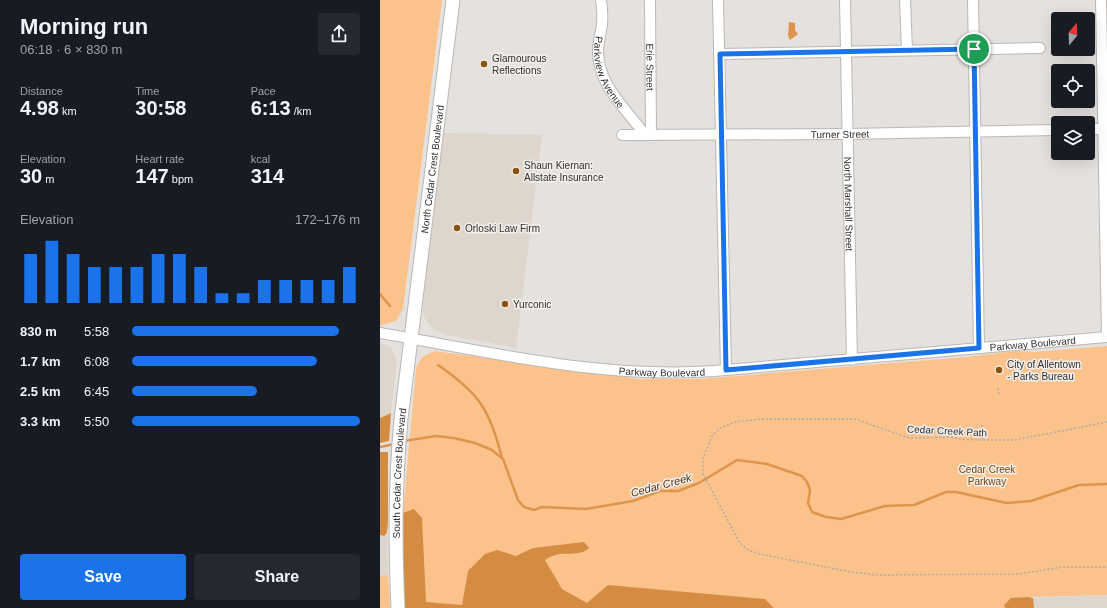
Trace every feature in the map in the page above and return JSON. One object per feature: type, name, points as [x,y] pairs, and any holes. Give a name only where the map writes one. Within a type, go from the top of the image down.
[{"type":"main road","name":"North Cedar Crest Boulevard","points":[[410,338],[453,0]]},
{"type":"main road","name":"South Cedar Crest Boulevard","points":[[398,608],[395,525],[397,463],[410,338]]},
{"type":"street","name":"Parkview Avenue","points":[[601,0],[602,23],[598,51],[604,81],[613,96],[648,135]]},
{"type":"street","name":"Erie Street","points":[[648,135],[650,0]]},
{"type":"street","points":[[718,0],[726,370]]},
{"type":"street","name":"North Marshall Street","points":[[845,0],[852,360]]},
{"type":"street","points":[[905,0],[907,50]]},
{"type":"street","points":[[973,0],[979,348]]},
{"type":"street","points":[[1101,0],[1104,47],[1107,337]]},
{"type":"street","points":[[720,54],[1040,48]]},
{"type":"street","name":"Turner Street","points":[[622,135],[847,134],[1051,130]]},
{"type":"street","name":"Parkway Boulevard","points":[[380,333],[578,366],[655,373],[726,370],[852,360],[1107,337]]},
{"type":"path","points":[[998,388],[999,396]]},
{"type":"path","name":"Cedar Creek Path","points":[[1107,422],[1015,440],[959,440],[951,437],[909,438],[855,419],[760,419],[735,422],[720,428],[712,436],[703,458],[703,474],[740,543],[748,550],[760,554],[851,572],[876,575],[1024,574],[1063,567],[1107,567]]},
{"type":"path","points":[[982,425],[982,440]]},
{"type":"shaded area","points":[[789,22],[795,23],[795,30],[798,34],[790,40],[788,36]]},
{"type":"shaded area","points":[[443,133],[542,135],[516,348],[443,334],[433,329],[424,317],[423,306]]},
{"type":"shaded area","points":[[380,342],[391,348],[397,360],[391,413],[380,418]]},
{"type":"shaded area","points":[[391,413],[389,441],[380,443],[380,418]]},
{"type":"shaded area","points":[[380,452],[388,452],[388,522],[387,533],[384,536],[380,535]]},
{"type":"shaded area","points":[[414,509],[422,518],[426,602],[462,605],[468,571],[485,554],[497,550],[516,556],[533,548],[584,542],[589,548],[584,551],[579,553],[551,556],[545,560],[562,589],[587,603],[608,585],[765,599],[774,608],[405,608],[402,563],[403,513]]},
{"type":"shaded area","points":[[387,533],[388,575],[380,576],[380,535],[384,536]]},
{"type":"shaded area","points":[[1107,595],[1107,608],[1034,608],[1033,598]]},
{"type":"shaded area","points":[[1011,598],[1033,598],[1034,608],[1005,608],[1004,605]]},
{"type":"green space","points":[[380,0],[442,0],[403,309],[396,321],[382,325],[380,325]]},
{"type":"green space","name":"Cedar Creek Parkway","points":[[1107,346],[1107,595],[1029,597],[1004,605],[1005,608],[774,608],[771,605],[706,608],[424,608],[402,563],[403,513],[416,368],[422,357],[435,351],[639,379],[700,379],[966,357],[1015,351],[1034,352]]},
{"type":"green space","points":[[388,575],[390,608],[380,608],[380,576]]},
{"type":"waterway","points":[[380,294],[390,306]]},
{"type":"waterway","points":[[438,365],[464,385],[481,404],[493,427],[502,458]]},
{"type":"waterway","name":"Cedar Creek","points":[[404,441],[436,436],[454,438],[475,443],[492,450],[503,459],[518,500],[524,507],[534,510],[542,507],[586,509],[633,501],[660,491],[678,491],[699,483],[737,460],[767,464],[802,476],[807,482],[810,490],[808,503],[812,512],[826,517],[841,519],[885,506],[914,505],[946,492],[956,492],[1007,503],[1031,501],[1079,485],[1107,484]]},
{"type":"waterway","name":"Cedar Creek","points":[[380,447],[395,444]]},
{"type":"place","name":"Glamourous Reflections","points":[[484,64]]},
{"type":"place","name":"Shaun Kiernan: Allstate Insurance","points":[[516,171]]},
{"type":"place","name":"Orloski Law Firm","points":[[457,228]]},
{"type":"place","name":"Yurconic","points":[[505,304]]},
{"type":"place","name":"City of Allentown - Parks Bureau","points":[[999,370]]},
{"type":"route","points":[[974,49],[979,348],[726,370],[720,134],[720,54],[974,49]]}]
